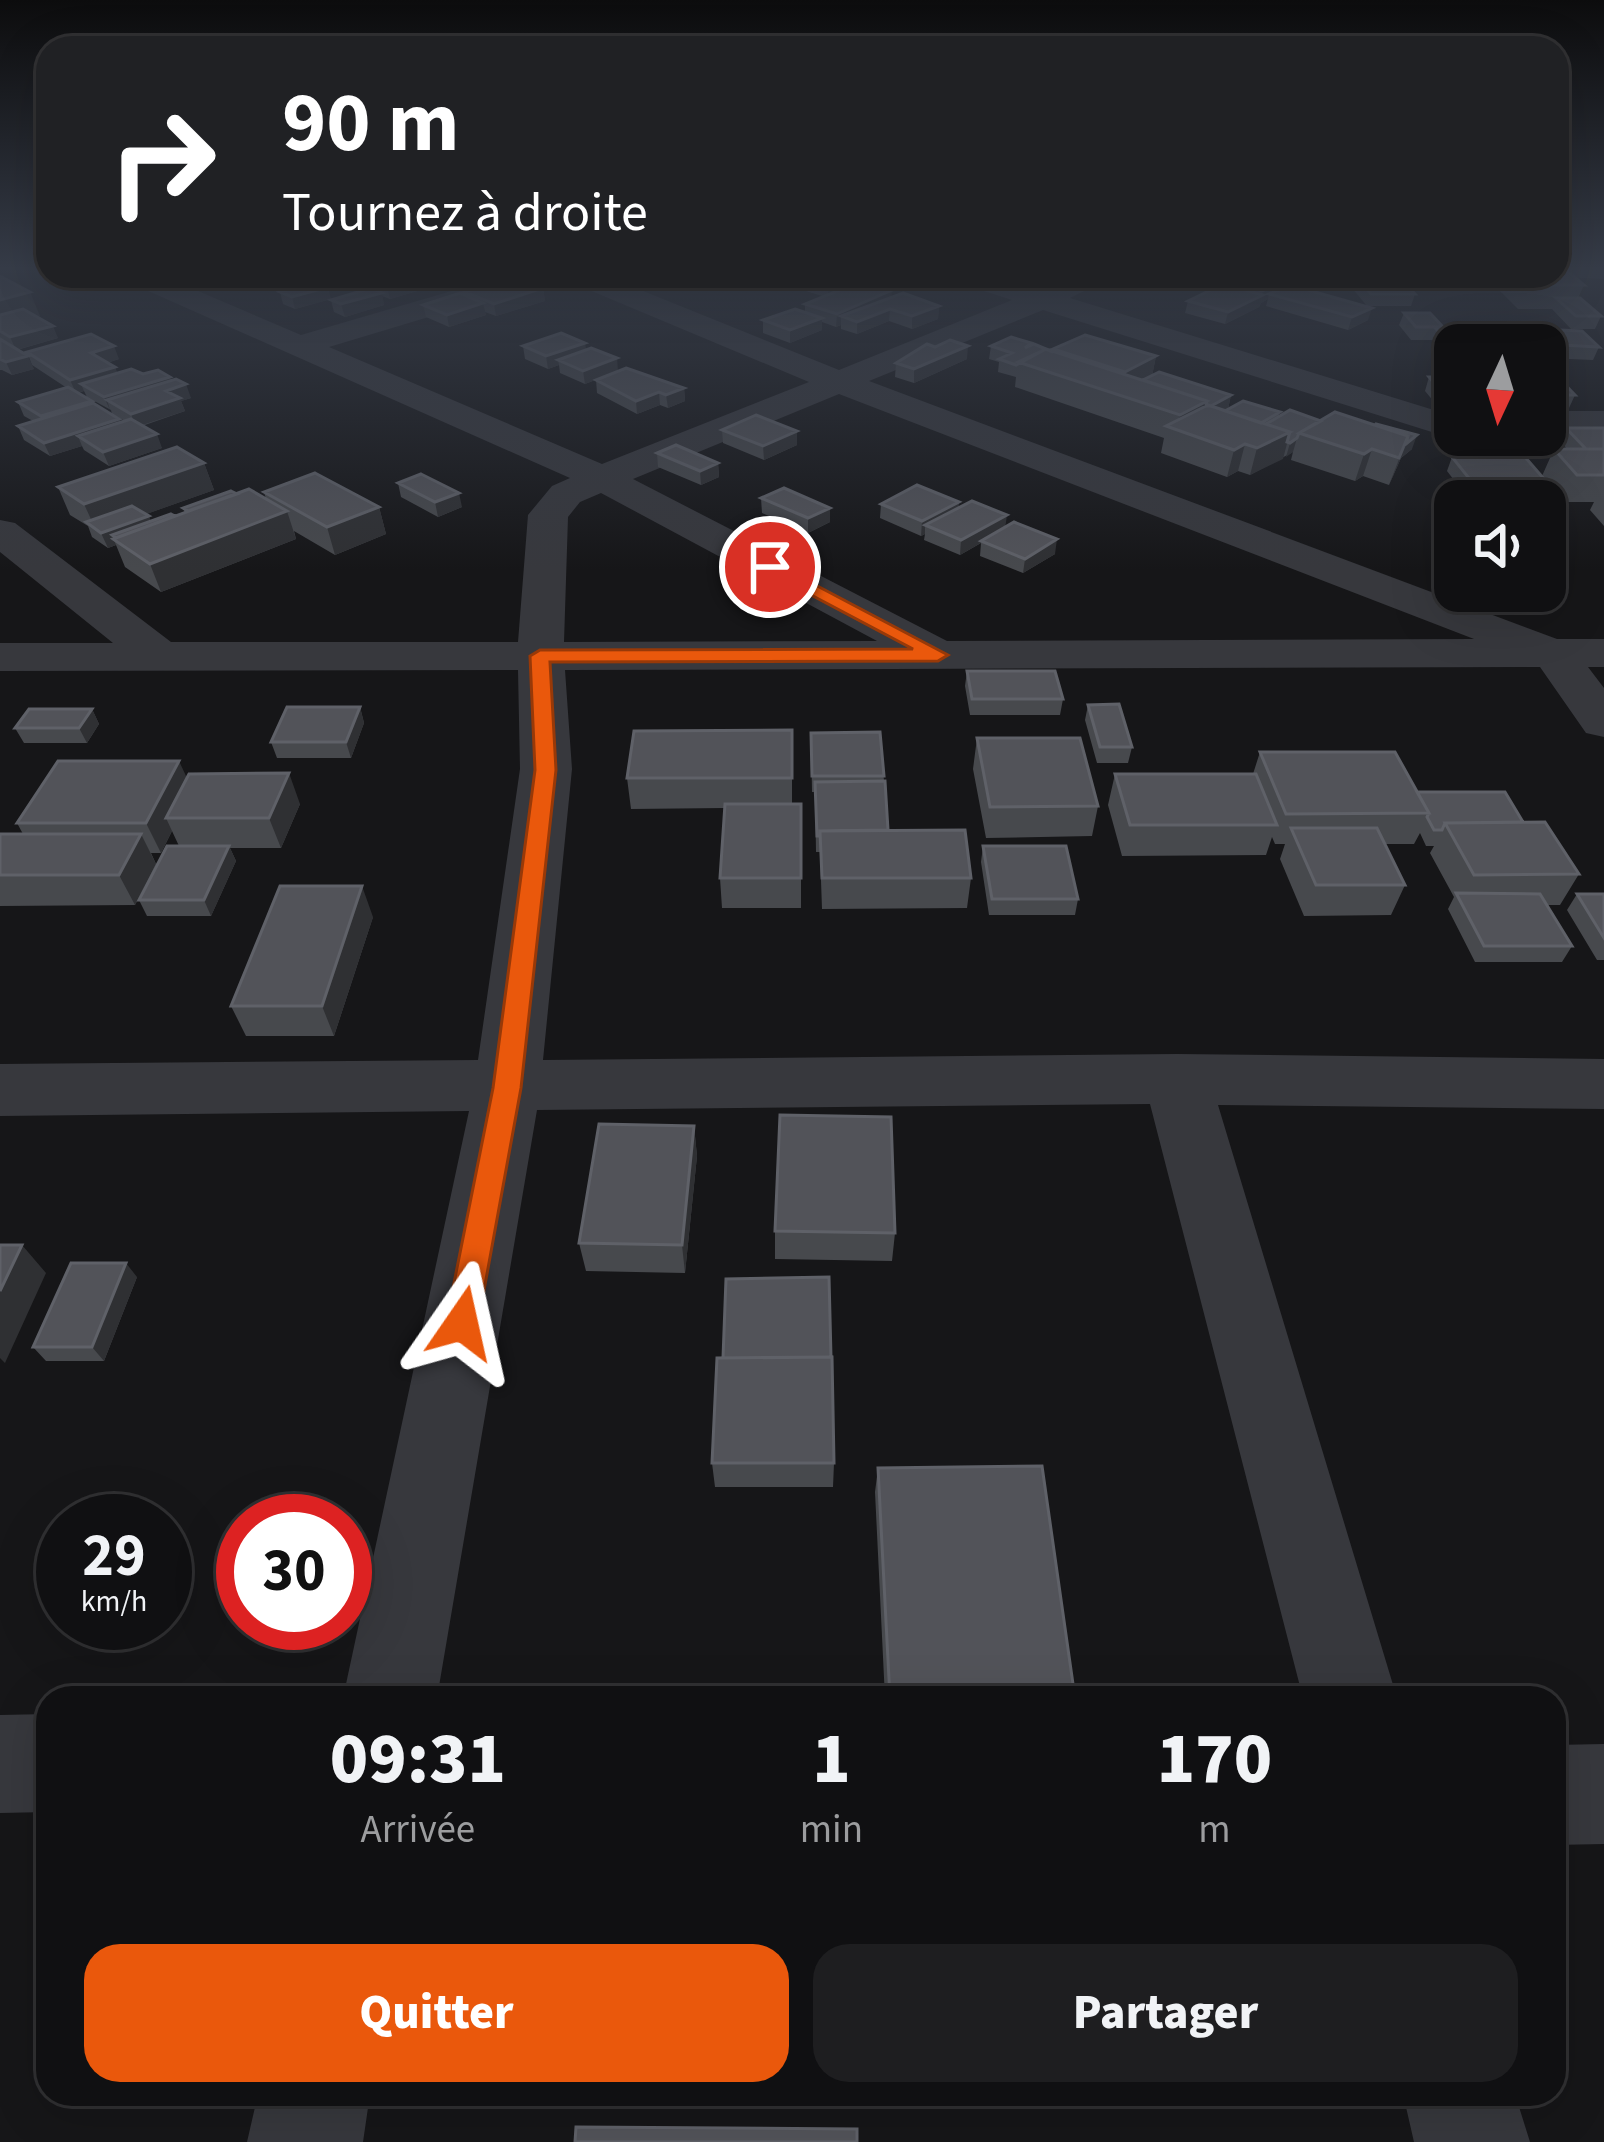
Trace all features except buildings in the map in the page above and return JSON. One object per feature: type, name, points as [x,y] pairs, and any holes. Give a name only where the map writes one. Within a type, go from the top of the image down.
[{"type":"street","points":[[353,370],[602,478],[938,655]]},
{"type":"street","points":[[810,370],[1554,653],[1604,722]]},
{"type":"street","points":[[392,1686],[507,1088],[546,770],[540,656],[548,515],[566,494],[873,370]]},
{"type":"street","points":[[1269,370],[1434,422]]},
{"type":"street","points":[[1566,422],[1604,422]]},
{"type":"street","points":[[0,532],[160,657]]},
{"type":"street","points":[[0,657],[1604,653]]},
{"type":"street","points":[[1177,1079],[1347,1686]]},
{"type":"street","points":[[0,1090],[1177,1079],[1604,1084]]},
{"type":"street","points":[[0,1764],[36,1763]]},
{"type":"street","points":[[1566,1795],[1604,1794]]},
{"type":"street","points":[[305,2142],[312,2106]]},
{"type":"street","points":[[1462,2106],[1472,2142]]},
{"type":"route","points":[[462,1323],[507,1088],[546,770],[540,656],[938,655],[770,567]]}]
